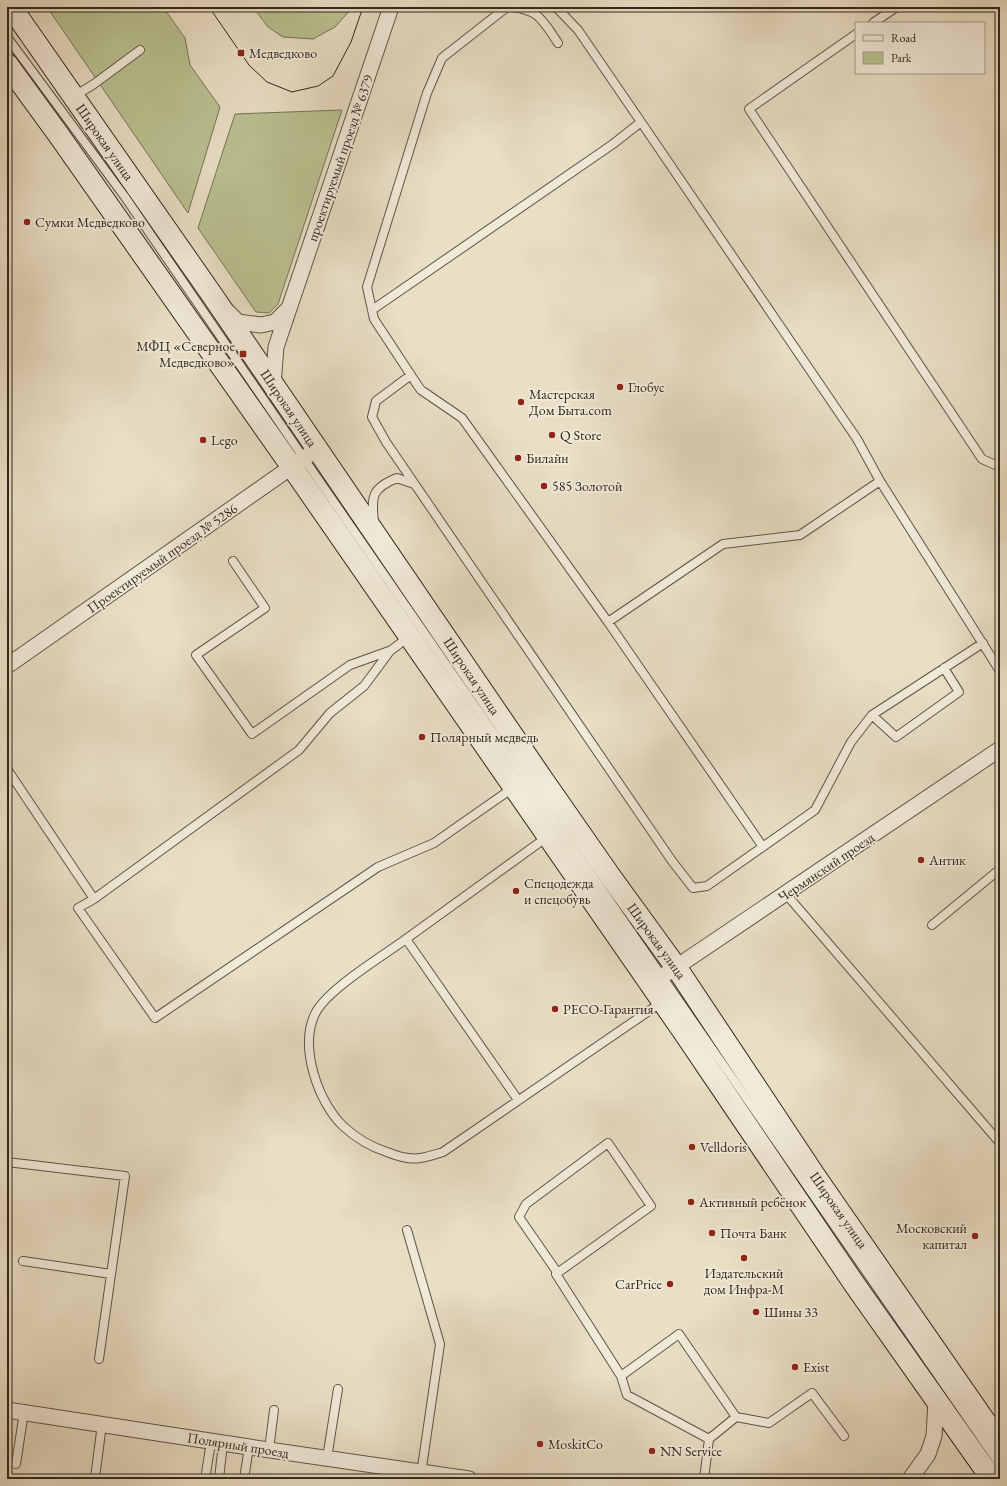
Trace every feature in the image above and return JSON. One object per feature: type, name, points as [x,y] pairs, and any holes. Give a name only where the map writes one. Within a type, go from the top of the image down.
[{"type":"main road","name":"Широкая улица","points":[[11,7],[210,292],[273,385],[304,458],[410,636],[548,836],[663,976],[727,1043],[959,1395],[1000,1443]]},
{"type":"main road","name":"Широкая улица","points":[[7,64],[58,134],[304,458],[377,536],[610,876],[663,976],[662,1002],[706,1064],[855,1285],[992,1479]]},
{"type":"main road","points":[[706,1064],[706,1040],[710,1037],[717,1036],[727,1043]]},
{"type":"main road","points":[[936,1401],[951,1406],[959,1395]]},
{"type":"street","name":"проектируемый проезд № 6379","points":[[273,385],[276,347],[391,7]]},
{"type":"street","name":"проектируемый проезд № 6379","points":[[210,292],[238,322],[261,325],[275,322],[289,308]]},
{"type":"street","name":"Проектируемый проезд № 5286","points":[[7,666],[304,458]]},
{"type":"street","name":"Чермянский проезд","points":[[663,976],[1000,749]]},
{"type":"street","points":[[910,1479],[928,1454],[934,1436],[936,1401]]},
{"type":"street","name":"Полярный проезд","points":[[7,1410],[327,1458],[421,1476],[469,1479]]},
{"type":"lane","points":[[558,43],[540,16],[522,8],[509,7],[442,58],[432,79],[366,287],[374,319],[421,390],[462,418],[608,622],[763,847]]},
{"type":"lane","points":[[556,7],[578,30],[857,439],[880,481],[1000,671]]},
{"type":"lane","points":[[874,22],[895,8]]},
{"type":"lane","points":[[855,35],[749,109],[982,459],[1000,467]]},
{"type":"lane","name":"Широкая улица","points":[[7,37],[125,197],[706,1040],[959,1395],[1000,1465]]},
{"type":"lane","points":[[74,97],[140,50]]},
{"type":"lane","points":[[372,310],[612,144],[641,122]]},
{"type":"lane","points":[[411,375],[376,401],[372,417],[386,442],[414,484],[672,861],[693,888],[706,886],[815,810],[851,742],[872,715],[983,643]]},
{"type":"lane","points":[[377,536],[374,526],[372,504],[376,491],[386,482],[398,478],[414,484]]},
{"type":"lane","points":[[608,622],[723,544],[800,535],[880,481]]},
{"type":"lane","points":[[233,561],[265,608],[196,655],[252,734],[350,665],[390,651]]},
{"type":"lane","points":[[410,636],[390,651],[364,686],[330,713],[299,750],[94,899],[78,908],[155,1018],[378,867],[434,843],[514,787]]},
{"type":"lane","points":[[872,715],[896,737],[959,692],[944,668]]},
{"type":"lane","points":[[7,769],[94,899]]},
{"type":"lane","points":[[548,836],[350,978],[330,995],[315,1014],[308,1037],[312,1066],[320,1091],[330,1109],[343,1126],[363,1142],[380,1150],[398,1156],[419,1158],[443,1152],[662,1002]]},
{"type":"lane","points":[[932,925],[1000,869]]},
{"type":"lane","points":[[786,894],[1000,1143]]},
{"type":"lane","points":[[406,939],[518,1100]]},
{"type":"lane","points":[[558,1272],[651,1206],[608,1143],[526,1204],[519,1217],[558,1272],[556,1274],[621,1376],[627,1395],[709,1440]]},
{"type":"lane","points":[[7,1162],[125,1176],[98,1359]]},
{"type":"lane","points":[[406,1230],[440,1344],[421,1476]]},
{"type":"lane","points":[[23,1261],[111,1274]]},
{"type":"lane","points":[[621,1376],[679,1334],[736,1417],[769,1423],[812,1393],[844,1436]]},
{"type":"lane","points":[[327,1458],[338,1389]]},
{"type":"lane","points":[[269,1450],[274,1410]]},
{"type":"lane","points":[[16,1464],[24,1412]]},
{"type":"lane","points":[[704,1479],[709,1440],[736,1417]]},
{"type":"lane","points":[[96,1478],[102,1424]]},
{"type":"lane","points":[[206,1473],[217,1442]]},
{"type":"lane","points":[[217,1442],[219,1479]]},
{"type":"lane","points":[[244,1479],[249,1447]]},
{"type":"green space","points":[[47,7],[163,7],[185,38],[190,65],[220,107],[188,213]]},
{"type":"green space","points":[[253,7],[353,7],[335,27],[313,39],[283,37],[268,27]]},
{"type":"green space","points":[[342,110],[278,304],[269,313],[256,312],[198,228],[235,114]]},
{"type":"tram line","points":[[209,7],[249,65],[267,82],[292,92],[318,86],[333,76],[351,42],[363,7]]},
{"type":"place","name":"Медведково","points":[[241,53]]},
{"type":"place","name":"Сумки Медведково","points":[[27,222]]},
{"type":"place","name":"МФЦ «Северное Медведково»","points":[[243,354]]},
{"type":"place","name":"Глобус","points":[[620,387]]},
{"type":"place","name":"Мастерская Дом Быта.com","points":[[521,402]]},
{"type":"place","name":"Q Store","points":[[552,435]]},
{"type":"place","name":"Lego","points":[[203,440]]},
{"type":"place","name":"Билайн","points":[[518,458]]},
{"type":"place","name":"585 Золотой","points":[[544,486]]},
{"type":"place","name":"Полярный медведь","points":[[422,737]]},
{"type":"place","name":"Антик","points":[[921,860]]},
{"type":"place","name":"Спецодежда и спецобувь","points":[[516,891]]},
{"type":"place","name":"РЕСО-Гарантия","points":[[555,1009]]},
{"type":"place","name":"Velldoris","points":[[692,1147]]},
{"type":"place","name":"Активный ребёнок","points":[[691,1202]]},
{"type":"place","name":"Почта Банк","points":[[712,1233]]},
{"type":"place","name":"Московский капитал","points":[[975,1236]]},
{"type":"place","name":"Издательский дом Инфра-М","points":[[744,1258]]},
{"type":"place","name":"CarPrice","points":[[670,1284]]},
{"type":"place","name":"Шины 33","points":[[756,1312]]},
{"type":"place","name":"Exist","points":[[795,1367]]},
{"type":"place","name":"MoskitCo","points":[[540,1444]]},
{"type":"place","name":"NN Service","points":[[652,1451]]}]
